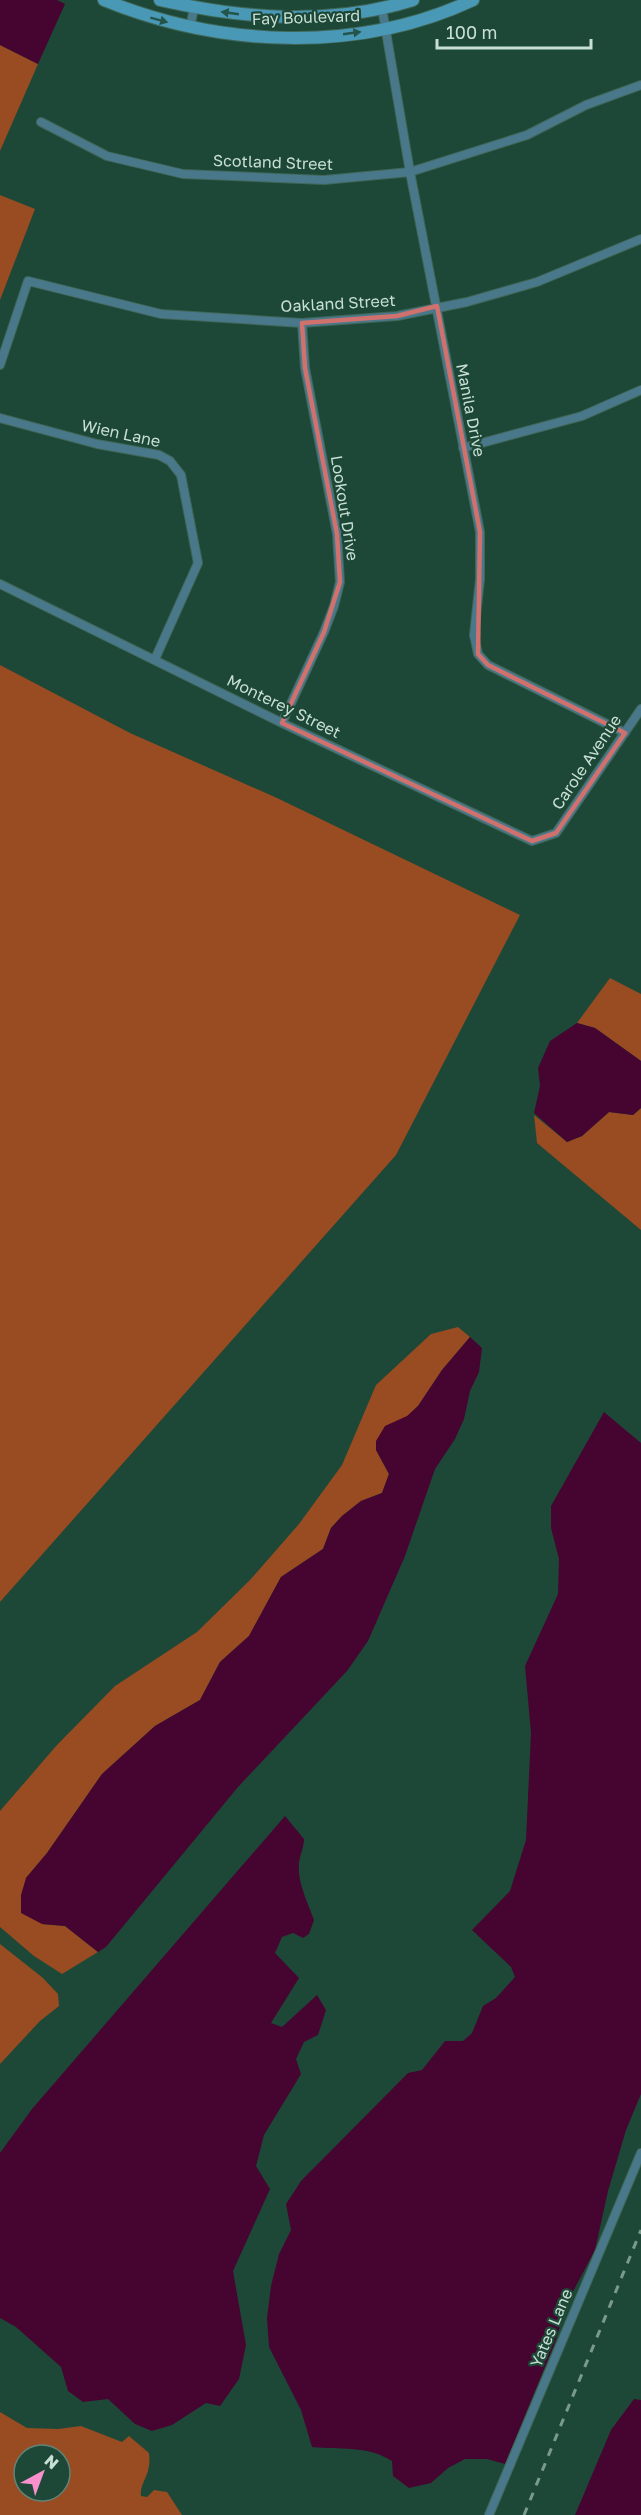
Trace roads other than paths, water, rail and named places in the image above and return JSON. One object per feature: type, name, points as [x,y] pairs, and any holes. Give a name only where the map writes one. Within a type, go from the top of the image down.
[{"type":"main road","name":"Fay Boulevard","points":[[104,0],[137,14],[190,28],[245,37],[339,35],[384,29],[429,17],[473,0]]},
{"type":"main road","name":"Fay Boulevard","points":[[160,0],[194,8],[270,18],[347,14],[413,0]]},
{"type":"street","points":[[190,28],[194,8]]},
{"type":"street","name":"Manila Drive","points":[[381,8],[410,172],[480,532],[480,579],[474,635],[478,654],[488,665],[625,732]]},
{"type":"street","name":"Scotland Street","points":[[41,122],[107,156],[183,174],[324,180],[410,172],[527,135],[586,105],[641,85]]},
{"type":"street","name":"Oakland Street","points":[[0,364],[28,281],[161,314],[302,323],[398,316],[437,306],[467,302],[537,282],[641,239]]},
{"type":"street","name":"Lookout Drive","points":[[282,723],[324,633],[340,582],[337,534],[304,368],[302,323]]},
{"type":"street","points":[[463,448],[582,416],[641,390]]},
{"type":"street","name":"Wien Lane","points":[[0,418],[98,444],[159,455],[170,461],[181,475],[198,563],[155,659]]},
{"type":"street","name":"Monterey Street","points":[[0,584],[282,723],[532,841],[556,833]]},
{"type":"street","name":"Carole Avenue","points":[[556,833],[641,709]]},
{"type":"street","name":"Yates Lane","points":[[489,2515],[641,2153]]},
{"type":"railway","points":[[524,2515],[641,2230]]}]
